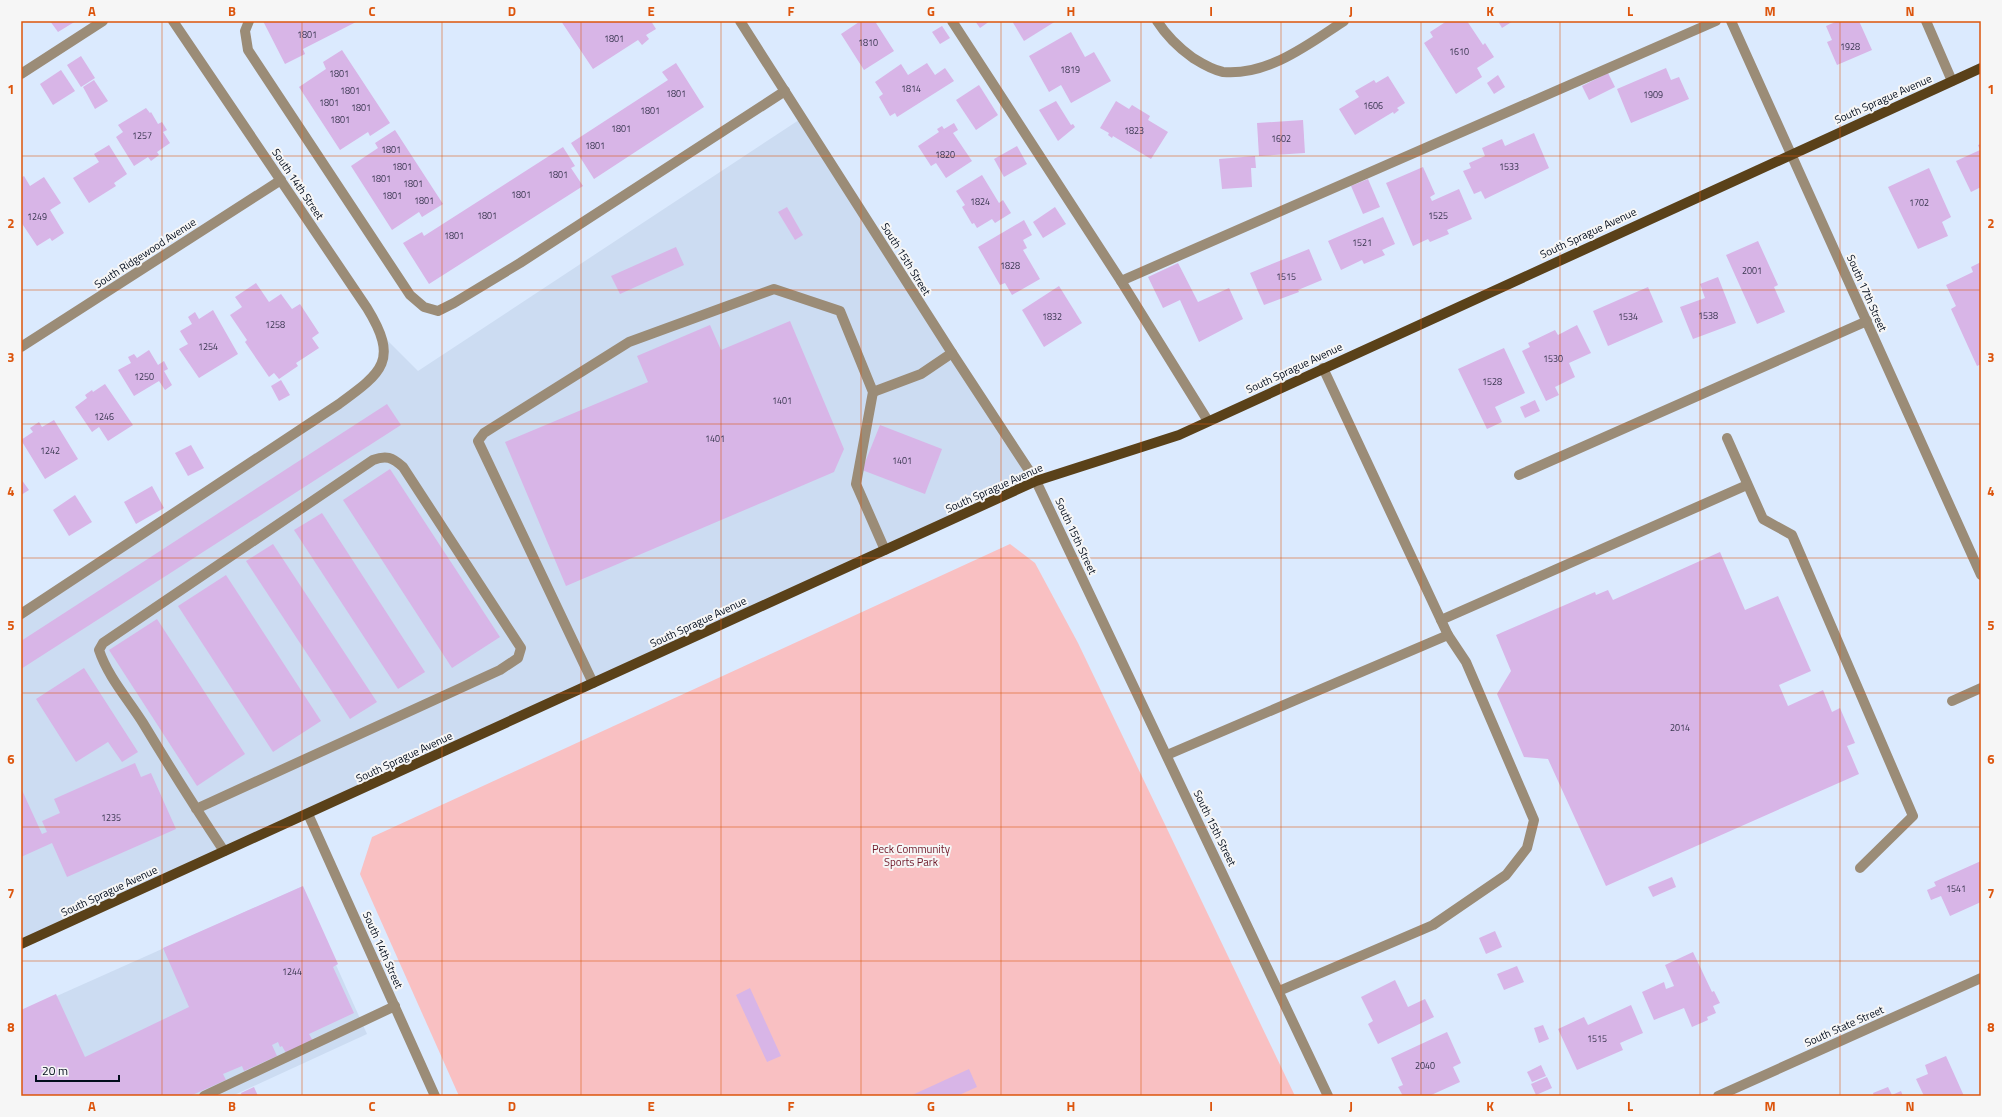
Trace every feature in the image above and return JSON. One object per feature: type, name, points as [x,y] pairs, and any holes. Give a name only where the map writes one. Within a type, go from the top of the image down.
[{"type":"main road","name":"South Sprague Avenue","points":[[21,944],[1036,481],[1179,435],[1792,153],[1981,68]]},
{"type":"street","points":[[21,74],[103,21]]},
{"type":"street","name":"South 14th Street","points":[[21,614],[339,404],[361,388],[381,366],[384,356],[385,347],[375,321],[173,21]]},
{"type":"street","points":[[249,21],[245,31],[248,50],[410,295],[424,307],[438,311],[454,303],[520,262],[785,91]]},
{"type":"street","name":"South 15th Street","points":[[740,21],[952,353],[1036,481],[1280,991],[1328,1096]]},
{"type":"street","points":[[952,21],[1121,281],[1208,422]]},
{"type":"street","points":[[1157,21],[1172,40],[1185,53],[1201,63],[1222,72],[1241,72],[1279,61],[1344,21]]},
{"type":"street","points":[[1121,281],[1716,21]]},
{"type":"street","name":"South 17th Street","points":[[1731,21],[1792,153],[1981,575]]},
{"type":"street","points":[[1926,21],[1952,81]]},
{"type":"street","name":"South Ridgewood Avenue","points":[[21,347],[281,180]]},
{"type":"street","points":[[593,683],[478,441],[484,433],[629,342],[774,289],[840,311],[873,392],[856,484],[885,550]]},
{"type":"street","points":[[1519,475],[1867,321]]},
{"type":"street","points":[[873,392],[921,374],[952,353]]},
{"type":"street","points":[[1280,991],[1433,925],[1506,875],[1527,848],[1534,820],[1466,662],[1448,635],[1419,568],[1323,368]]},
{"type":"street","points":[[1727,438],[1763,519],[1792,535],[1913,816],[1860,868]]},
{"type":"street","points":[[196,809],[500,670],[518,658],[521,648],[403,467],[394,459],[384,456],[373,460],[103,643],[99,650],[103,663],[196,809],[224,852]]},
{"type":"street","points":[[1441,620],[1748,485]]},
{"type":"street","points":[[1167,755],[1448,635]]},
{"type":"street","points":[[1952,701],[1981,688]]},
{"type":"street","name":"South 14th Street","points":[[308,814],[435,1096]]},
{"type":"street","name":"South State Street","points":[[1718,1096],[1981,978]]},
{"type":"street","points":[[204,1096],[395,1006]]},
{"type":"shaded area","points":[[802,118],[1036,481],[21,944],[21,614],[339,404],[381,366],[381,334],[418,371]]},
{"type":"shaded area","points":[[301,887],[367,1034],[232,1096],[21,1096],[21,1012]]},
{"type":"green space","name":"Peck Community Sports Park","points":[[1010,544],[1035,563],[1078,643],[1295,1096],[459,1096],[360,874],[372,837]]},
{"type":"building","points":[[50,21],[76,21],[58,32]]},
{"type":"building","points":[[263,21],[358,21],[303,49],[305,54],[285,64]]},
{"type":"building","points":[[561,21],[651,21],[656,29],[646,35],[649,39],[642,45],[638,40],[593,69]]},
{"type":"building","points":[[858,21],[879,21],[876,23],[894,51],[864,70],[841,34],[859,22]]},
{"type":"building","points":[[975,21],[990,21],[980,28]]},
{"type":"building","points":[[1012,21],[1056,21],[1024,41]]},
{"type":"building","points":[[1447,21],[1467,21],[1483,45],[1485,43],[1494,57],[1477,68],[1482,77],[1456,94],[1424,43],[1433,37],[1430,32]]},
{"type":"building","points":[[1498,21],[1513,21],[1502,28]]},
{"type":"building","points":[[1838,21],[1859,21],[1872,50],[1837,65],[1827,42],[1832,40],[1826,26]]},
{"type":"building","points":[[942,26],[950,38],[940,44],[932,32]]},
{"type":"building","points":[[1071,32],[1085,57],[1094,52],[1111,81],[1071,103],[1061,85],[1049,92],[1029,56]]},
{"type":"building","points":[[342,50],[390,123],[370,136],[368,132],[340,150],[299,87],[326,69],[323,62]]},
{"type":"building","points":[[81,56],[95,78],[81,87],[67,65]]},
{"type":"building","points":[[676,63],[704,107],[594,179],[571,143],[668,80],[662,72]]},
{"type":"building","points":[[927,63],[935,75],[945,68],[954,81],[897,117],[895,113],[890,116],[879,97],[883,94],[875,82],[901,64],[908,75]]},
{"type":"building","points":[[1666,68],[1671,80],[1679,77],[1689,99],[1631,123],[1617,89]]},
{"type":"building","points":[[61,70],[75,91],[53,105],[40,84]]},
{"type":"building","points":[[1608,73],[1615,87],[1589,100],[1582,86]]},
{"type":"building","points":[[1498,75],[1505,87],[1494,94],[1487,83]]},
{"type":"building","points":[[1388,76],[1405,103],[1397,108],[1399,110],[1394,114],[1393,112],[1355,135],[1339,109],[1359,97],[1355,91],[1374,80],[1376,83]]},
{"type":"building","points":[[94,80],[108,101],[95,109],[83,87]]},
{"type":"building","points":[[979,85],[998,115],[976,130],[956,100]]},
{"type":"building","points":[[1056,101],[1071,125],[1073,124],[1075,127],[1058,141],[1039,110]]},
{"type":"building","points":[[1116,101],[1129,109],[1132,105],[1150,116],[1148,120],[1168,132],[1151,159],[1113,136],[1112,138],[1108,135],[1109,133],[1100,128]]},
{"type":"building","points":[[146,108],[150,113],[151,112],[158,124],[162,122],[167,130],[163,132],[170,143],[157,152],[159,155],[151,161],[148,157],[134,166],[116,137],[123,132],[118,125]]},
{"type":"building","points":[[1303,120],[1305,153],[1259,156],[1257,123]]},
{"type":"building","points":[[954,123],[958,130],[953,133],[972,161],[946,178],[936,163],[931,166],[918,146],[939,132],[937,129],[942,126],[944,129]]},
{"type":"building","points":[[395,130],[443,204],[422,217],[419,212],[392,230],[351,166],[378,148],[375,143]]},
{"type":"building","points":[[1534,133],[1549,168],[1485,199],[1481,191],[1474,194],[1463,171],[1471,168],[1469,163],[1485,156],[1482,148],[1502,139],[1505,146]]},
{"type":"building","points":[[1981,144],[1981,187],[1971,192],[1956,161],[1980,150],[1978,145]]},
{"type":"building","points":[[109,145],[127,174],[114,183],[116,186],[89,203],[73,178],[99,162],[94,154]]},
{"type":"building","points":[[1017,146],[1027,164],[1004,177],[994,159]]},
{"type":"building","points":[[563,147],[575,166],[571,168],[583,186],[429,284],[403,243],[422,232],[424,236]]},
{"type":"building","points":[[1255,156],[1256,168],[1251,168],[1252,187],[1222,189],[1219,159]]},
{"type":"building","points":[[1423,167],[1435,194],[1430,197],[1432,201],[1459,189],[1472,219],[1447,230],[1449,234],[1430,242],[1428,239],[1413,246],[1386,183]]},
{"type":"building","points":[[1929,168],[1951,217],[1942,222],[1948,236],[1918,249],[1888,187]]},
{"type":"building","points":[[982,175],[999,203],[1003,200],[1011,213],[995,223],[992,219],[977,228],[974,223],[972,224],[962,207],[965,205],[956,191]]},
{"type":"building","points":[[24,176],[30,186],[44,177],[61,203],[50,210],[64,233],[52,241],[50,238],[37,246],[21,222],[21,178]]},
{"type":"building","points":[[1368,179],[1380,207],[1363,214],[1351,186]]},
{"type":"building","points":[[787,207],[803,235],[795,240],[778,212]]},
{"type":"building","points":[[1055,207],[1066,224],[1043,238],[1033,222]]},
{"type":"building","points":[[1383,217],[1395,244],[1382,250],[1385,255],[1364,264],[1362,260],[1341,270],[1328,241]]},
{"type":"building","points":[[1024,220],[1032,235],[1023,240],[1027,248],[1023,250],[1040,279],[1012,295],[1005,283],[1000,285],[978,247]]},
{"type":"building","points":[[1758,241],[1778,285],[1774,287],[1785,312],[1757,324],[1726,255]]},
{"type":"building","points":[[676,247],[684,265],[620,294],[611,276]]},
{"type":"building","points":[[1309,249],[1322,280],[1298,290],[1299,292],[1264,305],[1250,273]]},
{"type":"building","points":[[1981,262],[1981,364],[1977,366],[1951,309],[1956,306],[1946,285],[1973,272],[1971,267]]},
{"type":"building","points":[[1178,263],[1198,302],[1229,288],[1243,319],[1199,342],[1180,300],[1163,308],[1148,277]]},
{"type":"building","points":[[1718,277],[1736,323],[1693,339],[1680,307],[1705,298],[1700,284]]},
{"type":"building","points":[[256,283],[269,302],[281,294],[292,309],[300,304],[319,333],[312,338],[319,348],[296,363],[298,366],[279,379],[274,373],[269,377],[245,342],[247,340],[230,315],[242,307],[235,297]]},
{"type":"building","points":[[1059,286],[1082,323],[1044,347],[1022,310]]},
{"type":"building","points":[[1648,287],[1663,322],[1608,346],[1593,311]]},
{"type":"building","points":[[213,310],[238,354],[199,378],[179,349],[188,344],[180,331],[192,324],[188,317],[195,312],[199,319]]},
{"type":"building","points":[[790,321],[844,449],[834,472],[566,586],[505,442],[648,382],[637,356],[710,325],[721,350]]},
{"type":"building","points":[[1577,325],[1591,353],[1569,363],[1575,377],[1555,387],[1559,395],[1546,401],[1522,351],[1530,347],[1528,343],[1555,330],[1558,335]]},
{"type":"building","points":[[1504,348],[1525,393],[1495,407],[1502,422],[1487,429],[1458,369]]},
{"type":"building","points":[[149,350],[158,365],[164,361],[168,369],[164,371],[172,385],[165,390],[159,381],[134,396],[118,370],[131,363],[128,357],[134,354],[137,358]]},
{"type":"building","points":[[281,380],[290,395],[279,401],[271,386]]},
{"type":"building","points":[[105,384],[133,425],[108,441],[99,427],[92,432],[75,407],[87,398],[85,395],[92,390],[93,392]]},
{"type":"building","points":[[1535,400],[1540,411],[1525,418],[1520,407]]},
{"type":"building","points":[[387,404],[401,425],[21,669],[21,641]]},
{"type":"building","points":[[54,420],[78,459],[45,479],[21,440],[33,432],[30,428],[39,422],[42,427]]},
{"type":"building","points":[[880,425],[942,449],[925,494],[862,470]]},
{"type":"building","points":[[191,445],[204,468],[188,476],[175,453]]},
{"type":"building","points":[[390,469],[500,637],[452,668],[343,500]]},
{"type":"building","points":[[21,479],[29,490],[21,495]]},
{"type":"building","points":[[152,486],[164,508],[136,524],[124,502]]},
{"type":"building","points":[[75,495],[92,522],[69,536],[53,510]]},
{"type":"building","points":[[322,513],[425,672],[398,689],[294,530]]},
{"type":"building","points":[[273,544],[377,702],[350,719],[246,561]]},
{"type":"building","points":[[1720,552],[1745,610],[1778,596],[1811,671],[1779,685],[1788,706],[1823,690],[1832,712],[1840,708],[1855,743],[1847,746],[1859,774],[1606,886],[1548,759],[1524,757],[1497,694],[1511,671],[1496,635],[1595,592],[1596,595],[1608,590],[1613,600]]},
{"type":"building","points":[[226,575],[321,721],[273,752],[178,606]]},
{"type":"building","points":[[157,619],[245,754],[197,786],[109,650]]},
{"type":"building","points":[[84,668],[138,752],[122,762],[108,742],[76,762],[36,699]]},
{"type":"building","points":[[135,763],[141,777],[151,773],[176,829],[67,877],[52,843],[21,857],[21,788],[42,834],[47,832],[42,821],[60,813],[54,799]]},
{"type":"building","points":[[1981,861],[1981,902],[1950,916],[1941,896],[1931,900],[1927,890],[1936,886],[1934,882]]},
{"type":"building","points":[[1672,877],[1676,887],[1653,897],[1648,887]]},
{"type":"building","points":[[303,886],[338,964],[333,967],[354,1013],[309,1034],[313,1041],[286,1053],[282,1046],[280,1047],[278,1042],[272,1045],[277,1056],[244,1071],[242,1066],[223,1074],[226,1080],[190,1096],[21,1096],[21,1010],[56,994],[85,1057],[189,1007],[163,948]]},
{"type":"building","points":[[1495,931],[1502,947],[1486,954],[1479,938]]},
{"type":"building","points":[[1693,952],[1712,992],[1714,991],[1720,1003],[1713,1006],[1716,1013],[1707,1017],[1708,1020],[1692,1027],[1684,1008],[1654,1020],[1642,992],[1664,982],[1666,989],[1674,986],[1665,965]]},
{"type":"building","points":[[1517,966],[1524,982],[1504,990],[1497,974]]},
{"type":"building","points":[[1395,980],[1408,1007],[1425,999],[1434,1017],[1378,1044],[1368,1024],[1373,1021],[1361,997]]},
{"type":"building","points":[[750,988],[781,1056],[767,1062],[736,995]]},
{"type":"building","points":[[1631,1005],[1643,1033],[1620,1043],[1623,1050],[1577,1070],[1558,1029],[1584,1017],[1588,1025]]},
{"type":"building","points":[[1543,1025],[1549,1039],[1539,1043],[1534,1028]]},
{"type":"building","points":[[1447,1032],[1461,1063],[1453,1067],[1460,1082],[1429,1096],[1403,1096],[1398,1087],[1403,1085],[1391,1058]]},
{"type":"building","points":[[1946,1056],[1964,1096],[1924,1096],[1916,1079],[1928,1074],[1925,1065]]},
{"type":"building","points":[[1541,1065],[1546,1076],[1532,1082],[1527,1072]]},
{"type":"building","points":[[969,1069],[977,1087],[957,1096],[910,1096]]},
{"type":"building","points":[[1547,1077],[1552,1088],[1536,1095],[1531,1084]]},
{"type":"building","points":[[254,1087],[258,1096],[242,1096],[241,1093]]},
{"type":"building","points":[[1888,1087],[1892,1095],[1901,1091],[1903,1096],[1874,1096],[1873,1093]]}]
